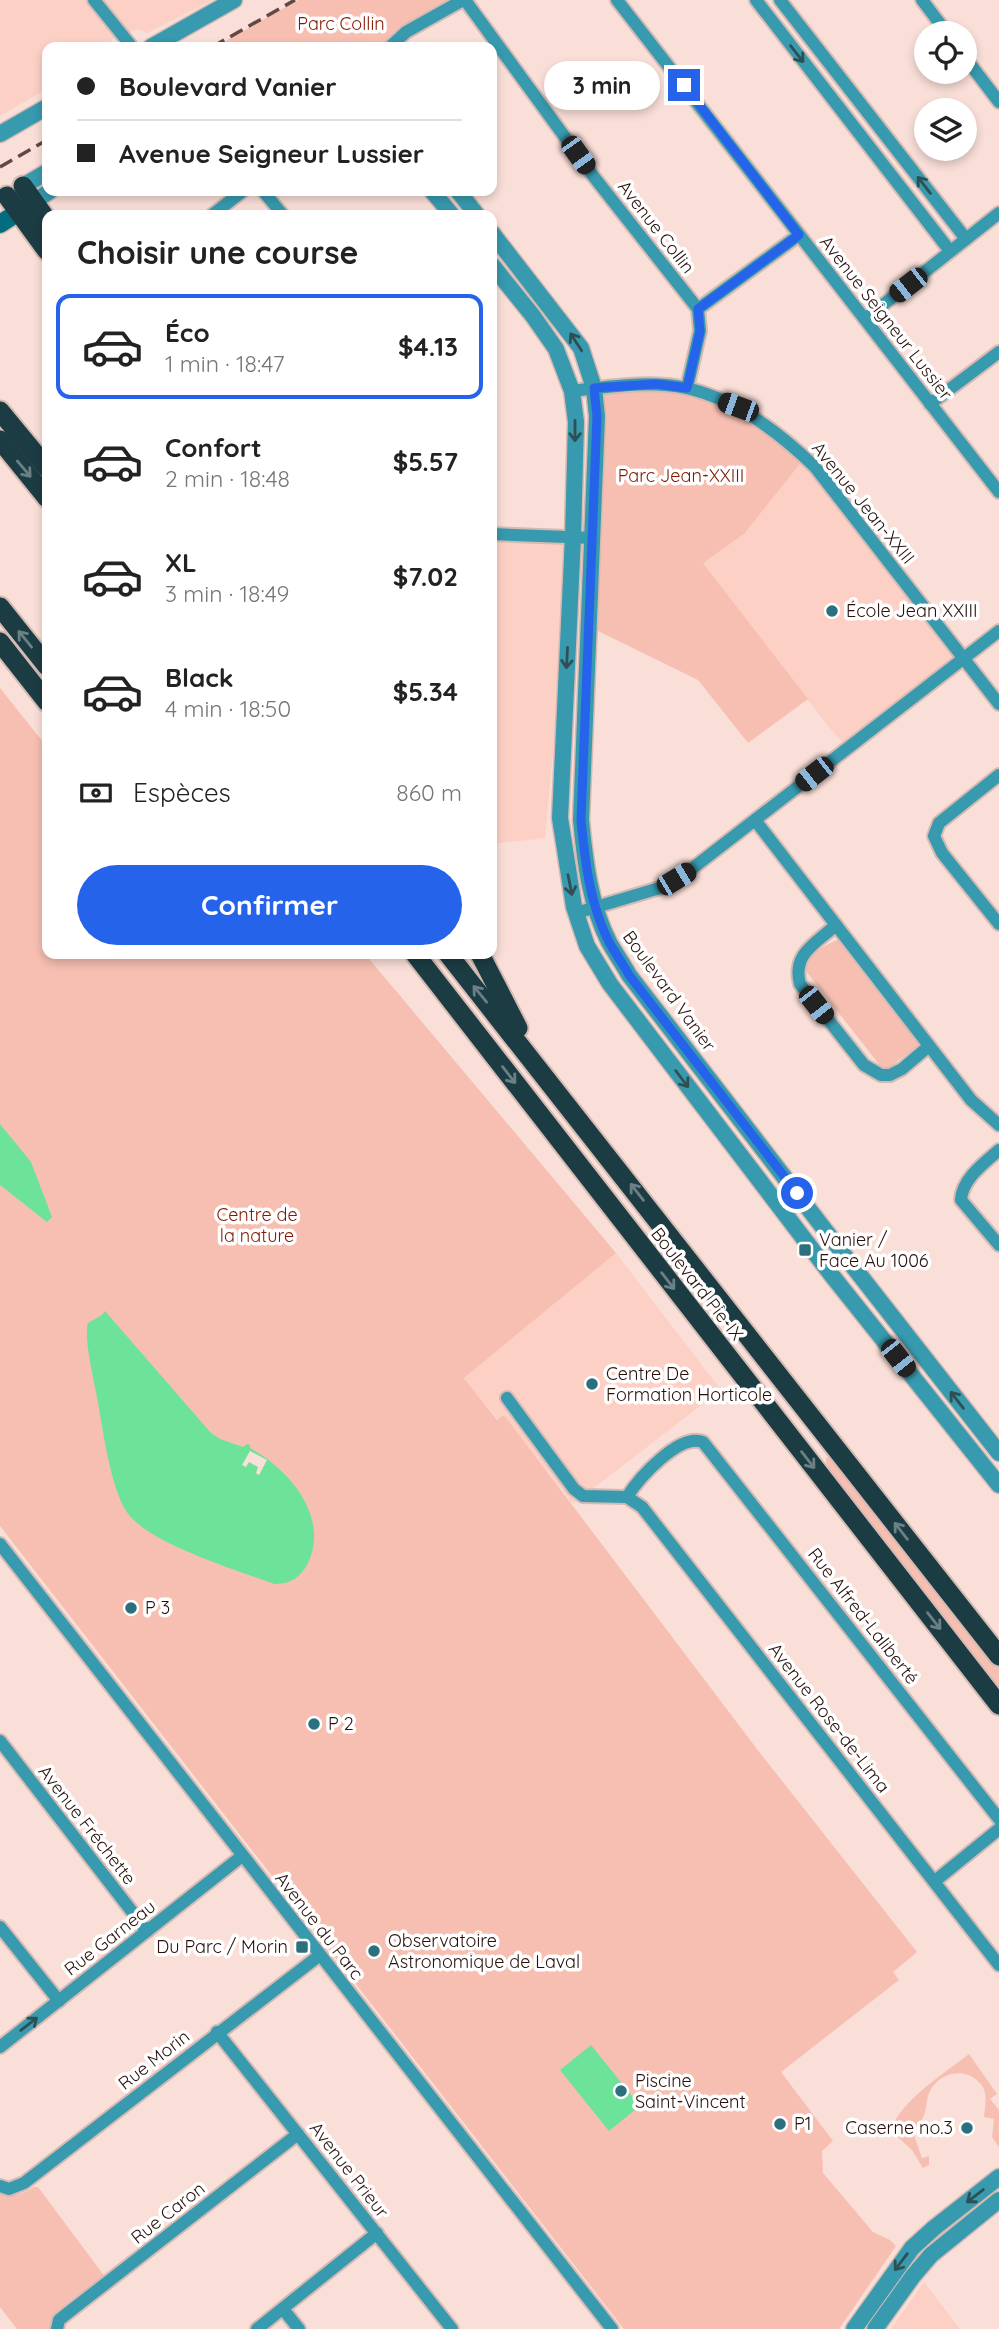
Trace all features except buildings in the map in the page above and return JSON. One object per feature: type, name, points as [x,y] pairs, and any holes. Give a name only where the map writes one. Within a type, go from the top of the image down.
[{"type":"highway","points":[[22,198],[42,216]]},
{"type":"highway","points":[[22,198],[42,240]]},
{"type":"highway","points":[[0,411],[42,462]]},
{"type":"highway","points":[[0,440],[42,492]]},
{"type":"highway","points":[[0,607],[42,660]]},
{"type":"highway","points":[[0,642],[42,696]]},
{"type":"highway","name":"Boulevard Pie-IX","points":[[419,959],[999,1705]]},
{"type":"highway","name":"Boulevard Pie-IX","points":[[452,959],[999,1656]]},
{"type":"highway","points":[[483,959],[538,1066]]},
{"type":"main road","points":[[0,224],[22,198]]},
{"type":"street","points":[[94,0],[128,42]]},
{"type":"street","points":[[160,42],[234,0]]},
{"type":"street","points":[[395,42],[406,32],[464,0]]},
{"type":"street","name":"Avenue Collin","points":[[464,0],[495,42]]},
{"type":"street","name":"Avenue Seigneur Lussier","points":[[617,0],[999,492]]},
{"type":"street","points":[[756,0],[950,251]]},
{"type":"street","points":[[780,0],[966,239]]},
{"type":"street","points":[[922,0],[938,21]]},
{"type":"street","name":"Avenue Collin","points":[[497,45],[594,177],[698,309]]},
{"type":"street","points":[[977,73],[999,102]]},
{"type":"street","points":[[0,134],[42,110]]},
{"type":"street","points":[[856,130],[872,118]]},
{"type":"street","points":[[22,198],[42,177]]},
{"type":"street","points":[[218,210],[237,196]]},
{"type":"street","points":[[267,196],[279,210]]},
{"type":"street","points":[[436,196],[448,210]]},
{"type":"street","points":[[462,196],[473,210]]},
{"type":"street","points":[[864,319],[999,213]]},
{"type":"street","points":[[687,388],[700,331],[698,309],[799,235]]},
{"type":"street","name":"Boulevard Vanier","points":[[497,239],[582,348],[594,388],[597,416],[581,820],[585,863],[609,943],[629,975],[999,1454]]},
{"type":"street","points":[[497,271],[556,349],[572,391],[576,422],[573,536],[560,818],[565,863],[576,913],[587,946],[610,984],[830,1273],[999,1486]]},
{"type":"street","points":[[930,404],[999,352]]},
{"type":"street","name":"Avenue Jean-XXIII","points":[[572,391],[656,384],[687,388],[738,407],[790,442],[807,458],[999,704]]},
{"type":"street","points":[[497,534],[593,538]]},
{"type":"street","points":[[576,913],[663,887],[689,871],[999,631]]},
{"type":"street","points":[[999,775],[939,823],[934,836],[942,853],[999,924]]},
{"type":"street","points":[[755,820],[971,1100],[999,1125]]},
{"type":"street","points":[[836,925],[799,959],[797,973],[800,985],[863,1065],[881,1075],[890,1075],[902,1069],[929,1046]]},
{"type":"street","points":[[999,1150],[979,1167],[962,1189],[961,1200],[999,1245]]},
{"type":"street","points":[[507,1398],[573,1489],[583,1496],[627,1497]]},
{"type":"street","name":"Rue Alfred-Laliberté","points":[[627,1497],[639,1478],[682,1444],[697,1439],[708,1447],[999,1819]]},
{"type":"street","name":"Avenue Rose-de-Lima","points":[[627,1497],[642,1507],[999,1965]]},
{"type":"street","name":"Avenue du Parc","points":[[0,1544],[612,2329]]},
{"type":"street","name":"Avenue Fréchette","points":[[0,1741],[147,1931]]},
{"type":"street","points":[[935,1881],[999,1829]]},
{"type":"street","name":"Rue Garneau","points":[[0,2047],[242,1856]]},
{"type":"street","points":[[0,1927],[59,2001]]},
{"type":"street","name":"Rue Morin","points":[[4,2188],[24,2183],[320,1955]]},
{"type":"street","name":"Avenue Prieur","points":[[217,2032],[452,2329]]},
{"type":"street","name":"Rue Caron","points":[[58,2324],[298,2134]]},
{"type":"street","points":[[854,2329],[912,2248],[999,2177]]},
{"type":"street","points":[[875,2329],[931,2255],[999,2200]]},
{"type":"street","points":[[257,2329],[377,2233]]},
{"type":"street","points":[[283,2309],[299,2329]]},
{"type":"shaded area","points":[[0,0],[213,0],[147,33],[138,29],[112,39],[111,42],[42,42],[42,92],[0,116]]},
{"type":"shaded area","name":"École Jean XXIII","points":[[803,460],[962,659],[846,746],[703,563],[744,534]]},
{"type":"shaded area","points":[[497,534],[573,536],[545,838],[497,843]]},
{"type":"shaded area","points":[[0,1124],[31,1162],[52,1217],[47,1222],[0,1185]]},
{"type":"shaded area","name":"Centre De Formation Horticole","points":[[616,1253],[721,1390],[573,1504],[504,1416],[498,1420],[464,1378]]},
{"type":"shaded area","points":[[105,1311],[211,1433],[243,1447],[250,1445],[250,1448],[279,1468],[302,1496],[314,1529],[313,1546],[308,1563],[294,1579],[274,1584],[216,1563],[152,1534],[126,1511],[108,1459],[87,1339],[88,1323]]},
{"type":"shaded area","points":[[591,2045],[640,2106],[609,2131],[560,2070]]},
{"type":"shaded area","points":[[924,2282],[960,2329],[891,2329]]},
{"type":"green space","name":"Parc Collin","points":[[298,0],[460,0],[397,42],[224,42]]},
{"type":"green space","name":"Parc Jean-XXIII","points":[[600,389],[688,390],[737,408],[803,460],[744,534],[703,563],[808,699],[748,743],[698,680],[596,630]]},
{"type":"green space","name":"Centre de la nature","points":[[0,688],[42,741],[42,959],[369,959],[616,1253],[464,1378],[497,1420],[504,1415],[760,1753],[917,1952],[893,1972],[899,1980],[781,2072],[833,2141],[822,2151],[823,2173],[873,2232],[896,2246],[839,2329],[624,2329],[0,1526]]},
{"type":"green space","points":[[839,939],[846,942],[920,1040],[918,1046],[888,1068],[882,1068],[806,971],[813,955]]},
{"type":"green space","points":[[830,1456],[836,1459],[999,1668],[999,1692],[839,1485],[826,1463],[826,1458]]},
{"type":"green space","points":[[969,2054],[997,2094],[990,2099],[999,2110],[999,2147],[992,2137],[994,2119],[984,2117],[985,2095],[982,2086],[968,2075],[949,2075],[938,2081],[930,2091],[923,2118],[913,2132],[922,2158],[929,2156],[929,2165],[923,2168],[912,2150],[890,2130],[914,2097]]},
{"type":"green space","points":[[38,2187],[105,2277],[65,2305],[49,2329],[17,2329],[0,2307],[0,2190],[17,2194]]},
{"type":"pier","points":[[250,1451],[267,1460],[259,1475],[256,1473],[258,1467],[249,1462],[246,1467],[242,1465]]},
{"type":"railway","points":[[221,42],[295,0]]},
{"type":"railway","points":[[0,167],[42,143]]},
{"type":"place","name":"École Jean XXIII","points":[[832,611]]},
{"type":"place","name":"Vanier / Face Au 1006","points":[[805,1250]]},
{"type":"place","name":"Centre De Formation Horticole","points":[[592,1384]]},
{"type":"place","name":"P 3","points":[[131,1608]]},
{"type":"place","name":"P 2","points":[[314,1724]]},
{"type":"place","name":"Du Parc / Morin","points":[[302,1947]]},
{"type":"place","name":"Observatoire Astronomique de Laval","points":[[374,1951]]},
{"type":"place","name":"Piscine Saint-Vincent","points":[[621,2091]]},
{"type":"place","name":"P1","points":[[780,2124]]},
{"type":"place","name":"Caserne no.3","points":[[967,2128]]},
{"type":"route","points":[[684,85],[799,235],[698,309],[700,331],[687,388],[656,384],[594,388],[597,416],[581,820],[585,863],[609,943],[629,975],[797,1193]]}]
